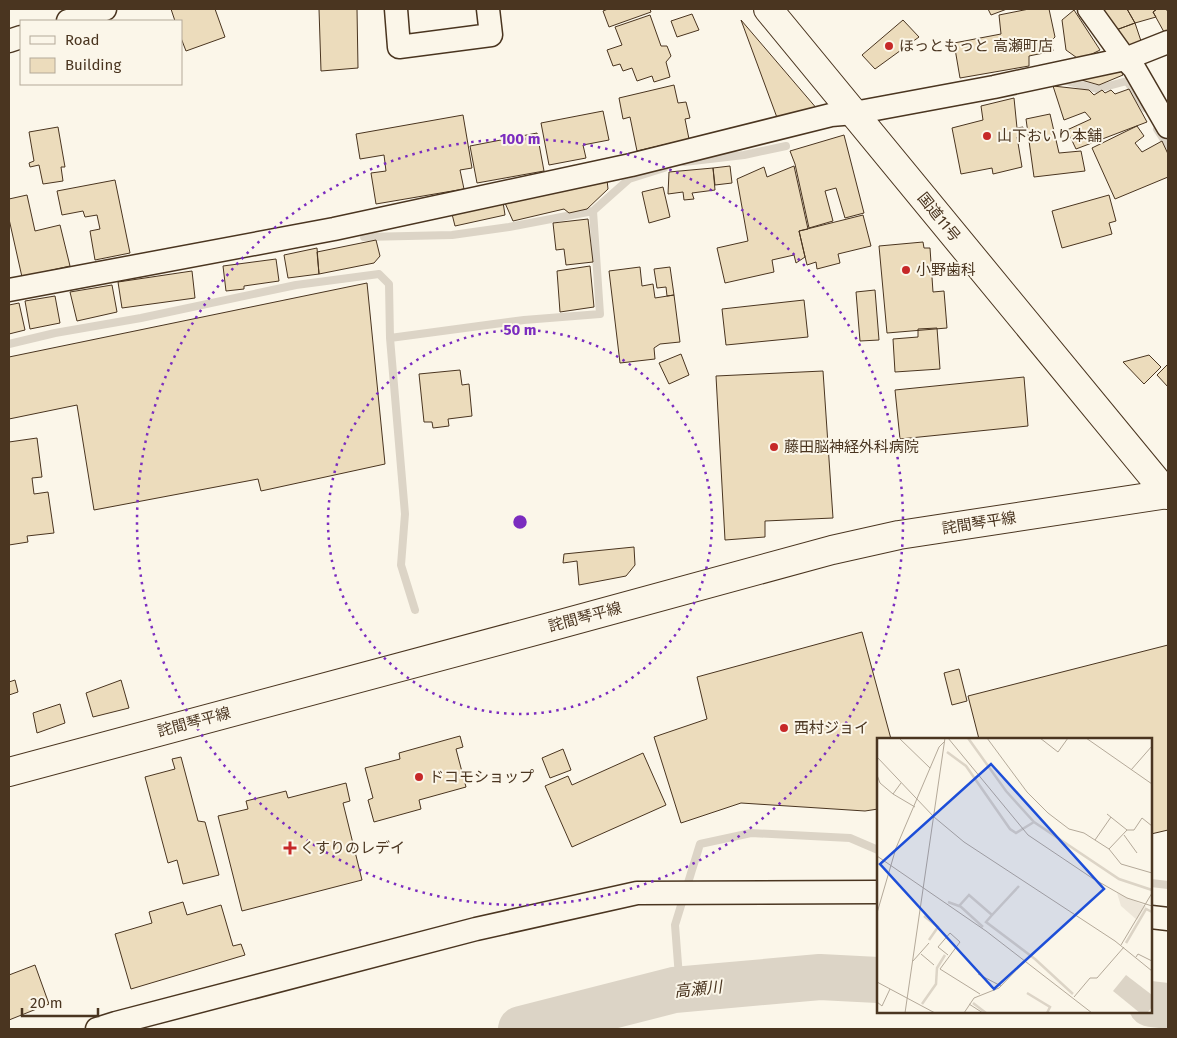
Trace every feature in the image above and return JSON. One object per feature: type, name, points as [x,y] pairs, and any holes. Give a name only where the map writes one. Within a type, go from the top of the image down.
[{"type":"main road","name":"国道11号","points":[[768,9],[1168,495]]},
{"type":"main road","name":"詫間琴平線","points":[[9,772],[832,550],[899,535],[1168,495]]},
{"type":"street","points":[[71,20],[105,9]]},
{"type":"street","points":[[396,9],[399,47],[491,35],[488,9]]},
{"type":"street","points":[[1088,9],[1125,59],[1134,68],[1168,127]]},
{"type":"street","points":[[9,290],[334,229],[631,165],[830,115],[854,113],[994,87],[1125,59],[1168,42]]},
{"type":"street","points":[[97,1029],[476,930],[637,893],[877,892]]},
{"type":"street","points":[[1152,917],[1168,919]]},
{"type":"building","points":[[171,9],[215,9],[225,37],[186,51],[182,41],[182,20],[175,20]]},
{"type":"building","points":[[319,9],[357,9],[358,68],[321,71]]},
{"type":"building","points":[[608,9],[650,9],[651,12],[609,27],[603,11]]},
{"type":"building","points":[[988,9],[1007,9],[991,15]]},
{"type":"building","points":[[1029,9],[1049,9],[1055,37],[1051,41],[1053,51],[1029,56],[1029,66],[960,78],[954,43],[1001,34],[999,15]]},
{"type":"building","points":[[1101,9],[1127,9],[1135,23],[1116,30]]},
{"type":"building","points":[[1127,9],[1157,9],[1153,12],[1156,17],[1135,23]]},
{"type":"building","points":[[1157,9],[1166,9],[1168,12],[1168,30],[1164,32],[1153,12]]},
{"type":"building","points":[[1074,10],[1100,50],[1080,60],[1066,50],[1062,20]]},
{"type":"building","points":[[692,14],[699,30],[677,37],[671,21]]},
{"type":"building","points":[[650,15],[661,46],[667,46],[671,56],[666,62],[670,77],[654,82],[652,76],[637,81],[632,68],[623,71],[620,64],[613,66],[607,50],[622,45],[615,27]]},
{"type":"building","points":[[741,20],[818,110],[779,123]]},
{"type":"building","name":"ほっともっと 高瀬町店","points":[[903,20],[919,37],[875,69],[862,55]]},
{"type":"building","points":[[1135,23],[1141,41],[1129,47],[1116,30]]},
{"type":"building","points":[[1120,68],[1123,75],[1099,85],[1078,79]]},
{"type":"building","points":[[674,85],[678,103],[686,102],[690,118],[685,119],[689,139],[637,151],[630,117],[623,119],[619,98]]},
{"type":"building","points":[[1053,86],[1089,90],[1094,95],[1102,90],[1105,93],[1111,90],[1115,94],[1129,89],[1147,122],[1076,149],[1067,130],[1091,119],[1085,112],[1064,120]]},
{"type":"building","name":"山下おいり本舗","points":[[1014,98],[1017,128],[1023,127],[1023,134],[1017,137],[1022,167],[993,174],[992,168],[961,174],[952,128],[983,120],[981,106]]},
{"type":"building","points":[[603,111],[609,140],[583,145],[586,158],[549,165],[541,123]]},
{"type":"building","points":[[1050,114],[1059,153],[1081,151],[1085,171],[1034,177],[1026,119]]},
{"type":"building","points":[[463,115],[472,168],[460,170],[464,189],[376,204],[371,173],[386,171],[384,155],[360,159],[356,134]]},
{"type":"building","points":[[1137,126],[1144,136],[1135,143],[1142,152],[1162,141],[1168,154],[1168,177],[1115,199],[1092,148]]},
{"type":"building","points":[[58,127],[65,167],[61,167],[63,181],[43,184],[39,165],[30,167],[29,163],[34,161],[29,132]]},
{"type":"building","points":[[537,133],[544,171],[477,183],[470,146]]},
{"type":"building","points":[[844,135],[864,213],[845,218],[836,188],[825,191],[833,221],[809,228],[795,164],[790,151]]},
{"type":"building","points":[[730,166],[732,183],[715,185],[713,168]]},
{"type":"building","points":[[794,166],[808,229],[799,231],[805,257],[796,263],[794,255],[772,260],[774,272],[725,283],[717,248],[748,241],[737,179],[764,167],[767,177]]},
{"type":"building","points":[[713,168],[715,190],[692,193],[694,199],[684,200],[683,192],[668,194],[669,172]]},
{"type":"building","points":[[115,180],[130,253],[95,260],[90,231],[100,229],[97,215],[85,217],[83,211],[62,215],[57,191]]},
{"type":"building","points":[[607,180],[608,189],[587,209],[569,213],[564,209],[513,221],[505,203]]},
{"type":"building","points":[[663,187],[670,217],[649,223],[642,192]]},
{"type":"building","points":[[27,195],[35,231],[60,225],[70,266],[22,277],[9,219],[9,199]]},
{"type":"building","points":[[1109,195],[1116,221],[1109,223],[1112,234],[1062,248],[1052,211]]},
{"type":"building","points":[[503,202],[505,215],[455,226],[452,214]]},
{"type":"building","points":[[863,215],[871,246],[838,254],[840,263],[817,269],[816,262],[807,265],[799,231]]},
{"type":"building","points":[[588,219],[593,262],[566,265],[564,249],[556,250],[553,223]]},
{"type":"building","points":[[376,240],[380,256],[374,263],[319,274],[317,252]]},
{"type":"building","name":"小野歯科","points":[[923,242],[924,248],[930,248],[933,292],[944,291],[947,328],[887,333],[879,246]]},
{"type":"building","points":[[317,248],[319,274],[288,278],[284,255]]},
{"type":"building","points":[[276,259],[279,281],[244,286],[244,289],[226,291],[223,266]]},
{"type":"building","points":[[590,266],[594,307],[560,312],[557,271]]},
{"type":"building","points":[[640,267],[642,286],[653,284],[655,298],[674,295],[680,342],[660,344],[654,348],[655,359],[620,363],[609,271]]},
{"type":"building","points":[[670,267],[674,295],[667,296],[666,287],[657,288],[654,269]]},
{"type":"building","points":[[192,271],[195,298],[122,308],[118,282]]},
{"type":"building","points":[[367,283],[385,464],[261,491],[258,479],[94,510],[77,405],[9,419],[9,357]]},
{"type":"building","points":[[112,285],[117,312],[77,321],[70,292]]},
{"type":"building","points":[[875,290],[879,340],[860,341],[856,292]]},
{"type":"building","points":[[55,296],[60,323],[30,329],[25,301]]},
{"type":"building","points":[[804,300],[808,337],[726,345],[722,309]]},
{"type":"building","points":[[19,303],[25,330],[9,334],[9,305]]},
{"type":"building","points":[[937,328],[940,369],[895,372],[893,339],[918,337],[918,329]]},
{"type":"building","points":[[681,354],[689,375],[669,384],[659,363]]},
{"type":"building","points":[[1149,355],[1161,367],[1144,384],[1123,362]]},
{"type":"building","points":[[1168,364],[1168,387],[1157,375]]},
{"type":"building","points":[[460,370],[462,385],[469,384],[472,416],[448,419],[449,426],[433,428],[432,422],[424,422],[419,374]]},
{"type":"building","name":"藤田脳神経外科病院","points":[[823,371],[833,518],[765,521],[765,537],[725,540],[716,376]]},
{"type":"building","points":[[1024,377],[1028,426],[900,439],[895,390]]},
{"type":"building","points":[[37,438],[42,477],[32,478],[34,494],[48,492],[54,533],[27,536],[28,542],[9,545],[9,442]]},
{"type":"building","points":[[634,547],[635,565],[626,576],[579,585],[577,561],[563,563],[564,554]]},
{"type":"building","name":"西村ジョイ","points":[[862,632],[891,738],[877,738],[877,809],[865,811],[741,803],[681,823],[654,737],[707,719],[697,677]]},
{"type":"building","points":[[1168,645],[1168,830],[1152,834],[1152,738],[979,738],[968,696]]},
{"type":"building","points":[[959,669],[967,701],[952,705],[944,673]]},
{"type":"building","points":[[15,680],[18,692],[9,695],[9,682]]},
{"type":"building","points":[[121,680],[129,708],[93,717],[86,693]]},
{"type":"building","points":[[60,704],[65,723],[37,733],[33,713]]},
{"type":"building","points":[[460,736],[463,747],[456,749],[466,787],[419,800],[421,809],[374,822],[368,800],[373,798],[365,768],[400,759],[399,753]]},
{"type":"building","points":[[563,749],[571,770],[550,778],[542,758]]},
{"type":"building","points":[[643,753],[666,805],[572,847],[545,786],[568,776],[572,785]]},
{"type":"building","points":[[181,757],[198,821],[205,822],[219,875],[183,884],[177,860],[168,863],[145,777],[175,769],[172,759]]},
{"type":"building","name":"くすりのレデイ","points":[[346,783],[350,801],[343,803],[362,880],[242,911],[218,816],[248,809],[246,801],[286,791],[288,798]]},
{"type":"building","points":[[183,902],[187,915],[221,905],[233,946],[241,944],[245,955],[131,989],[115,934],[152,923],[149,912]]},
{"type":"building","points":[[35,965],[49,1004],[9,1020],[9,975]]},
{"type":"waterway","points":[[1066,81],[1097,89],[1127,81],[1145,108]]},
{"type":"waterway","points":[[1157,129],[1168,146]]},
{"type":"waterway","points":[[684,162],[744,155],[786,146]]},
{"type":"waterway","points":[[415,610],[401,565],[405,514],[390,338],[524,320],[600,314],[593,211],[629,179],[664,168]]},
{"type":"waterway","points":[[364,237],[452,235],[509,227],[593,211]]},
{"type":"waterway","points":[[9,344],[55,333],[141,318],[296,285],[379,274],[389,284],[390,338]]},
{"type":"waterway","points":[[680,990],[675,925],[700,844],[751,833],[850,838],[877,850]]},
{"type":"waterway","points":[[1152,883],[1168,885]]},
{"type":"waterway","name":"高瀬川","points":[[521,1029],[674,990],[820,977],[877,980]]},
{"type":"waterway","name":"高瀬川","points":[[1152,1004],[1168,1006]]},
{"type":"place","name":"ほっともっと 高瀬町店","points":[[889,46]]},
{"type":"place","name":"山下おいり本舗","points":[[987,136]]},
{"type":"place","name":"小野歯科","points":[[906,270]]},
{"type":"place","name":"藤田脳神経外科病院","points":[[774,447]]},
{"type":"place","name":"西村ジョイ","points":[[784,728]]},
{"type":"place","name":"ドコモショップ","points":[[419,777]]},
{"type":"place","name":"くすりのレデイ","points":[[290,848]]}]
